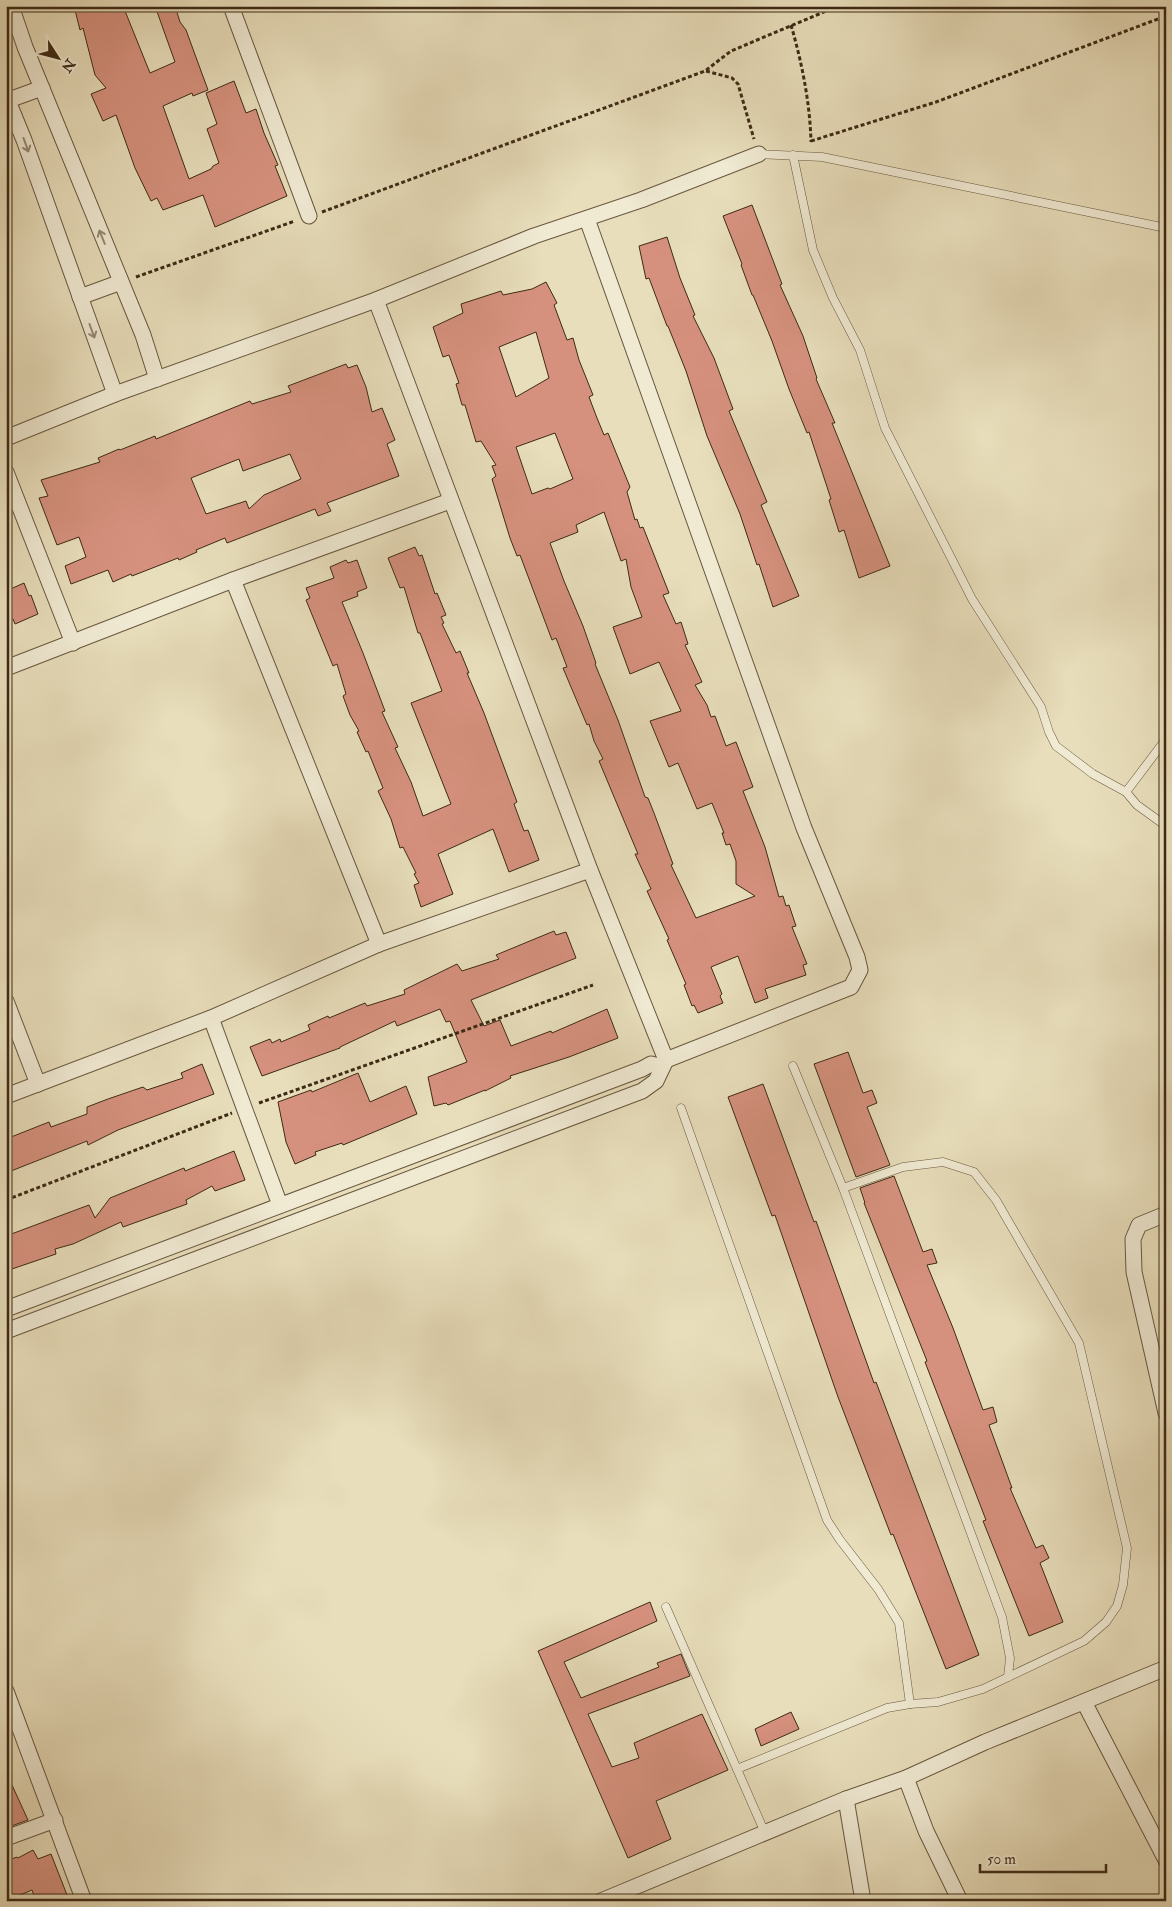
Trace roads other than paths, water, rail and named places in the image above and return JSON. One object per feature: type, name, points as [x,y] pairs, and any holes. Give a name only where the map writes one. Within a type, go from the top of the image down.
[{"type":"street","points":[[11,6],[104,244],[122,282],[157,379]]},
{"type":"street","points":[[231,6],[309,216]]},
{"type":"street","points":[[42,88],[7,99],[24,140],[115,394]]},
{"type":"street","points":[[6,438],[115,394],[376,300],[534,236],[642,200],[759,154]]},
{"type":"street","points":[[6,1309],[651,1064],[664,1064],[851,987],[860,970],[857,957],[804,828],[587,219]]},
{"type":"street","points":[[80,298],[122,282]]},
{"type":"street","points":[[6,1331],[642,1091],[656,1081],[664,1064],[450,501],[376,300]]},
{"type":"street","points":[[6,472],[73,643]]},
{"type":"street","points":[[6,668],[233,580],[450,501]]},
{"type":"street","points":[[233,580],[379,944]]},
{"type":"street","points":[[6,1096],[211,1018],[379,944],[590,870]]},
{"type":"street","points":[[6,1001],[38,1084]]},
{"type":"street","points":[[211,1018],[280,1205]]},
{"type":"street","points":[[1166,1214],[1140,1226],[1133,1239],[1134,1272],[1166,1413]]},
{"type":"street","points":[[601,1901],[846,1799],[906,1778],[985,1742],[1166,1668]]},
{"type":"street","points":[[6,1692],[84,1901]]},
{"type":"street","points":[[1084,1702],[1166,1860]]},
{"type":"street","points":[[906,1778],[926,1831],[960,1901]]},
{"type":"street","points":[[846,1799],[863,1901]]},
{"type":"street","points":[[6,1838],[55,1820]]},
{"type":"lane","points":[[759,154],[811,156],[832,159],[1166,228]]},
{"type":"lane","points":[[793,156],[813,250],[833,298],[860,350],[885,428],[972,600],[1041,707],[1049,732],[1056,746],[1093,774],[1126,792],[1137,805],[1166,826]]},
{"type":"lane","points":[[1126,792],[1166,739]]},
{"type":"lane","points":[[793,1066],[843,1188],[1002,1617],[1010,1658],[1008,1677]]},
{"type":"lane","points":[[681,1108],[827,1520],[878,1589],[899,1624],[910,1704]]},
{"type":"lane","points":[[737,1769],[887,1708],[938,1702],[983,1689],[1084,1640],[1106,1622],[1117,1606],[1123,1585],[1127,1548],[1079,1343],[996,1200],[974,1172],[943,1162],[903,1167],[843,1188]]},
{"type":"lane","points":[[666,1607],[765,1833]]}]
